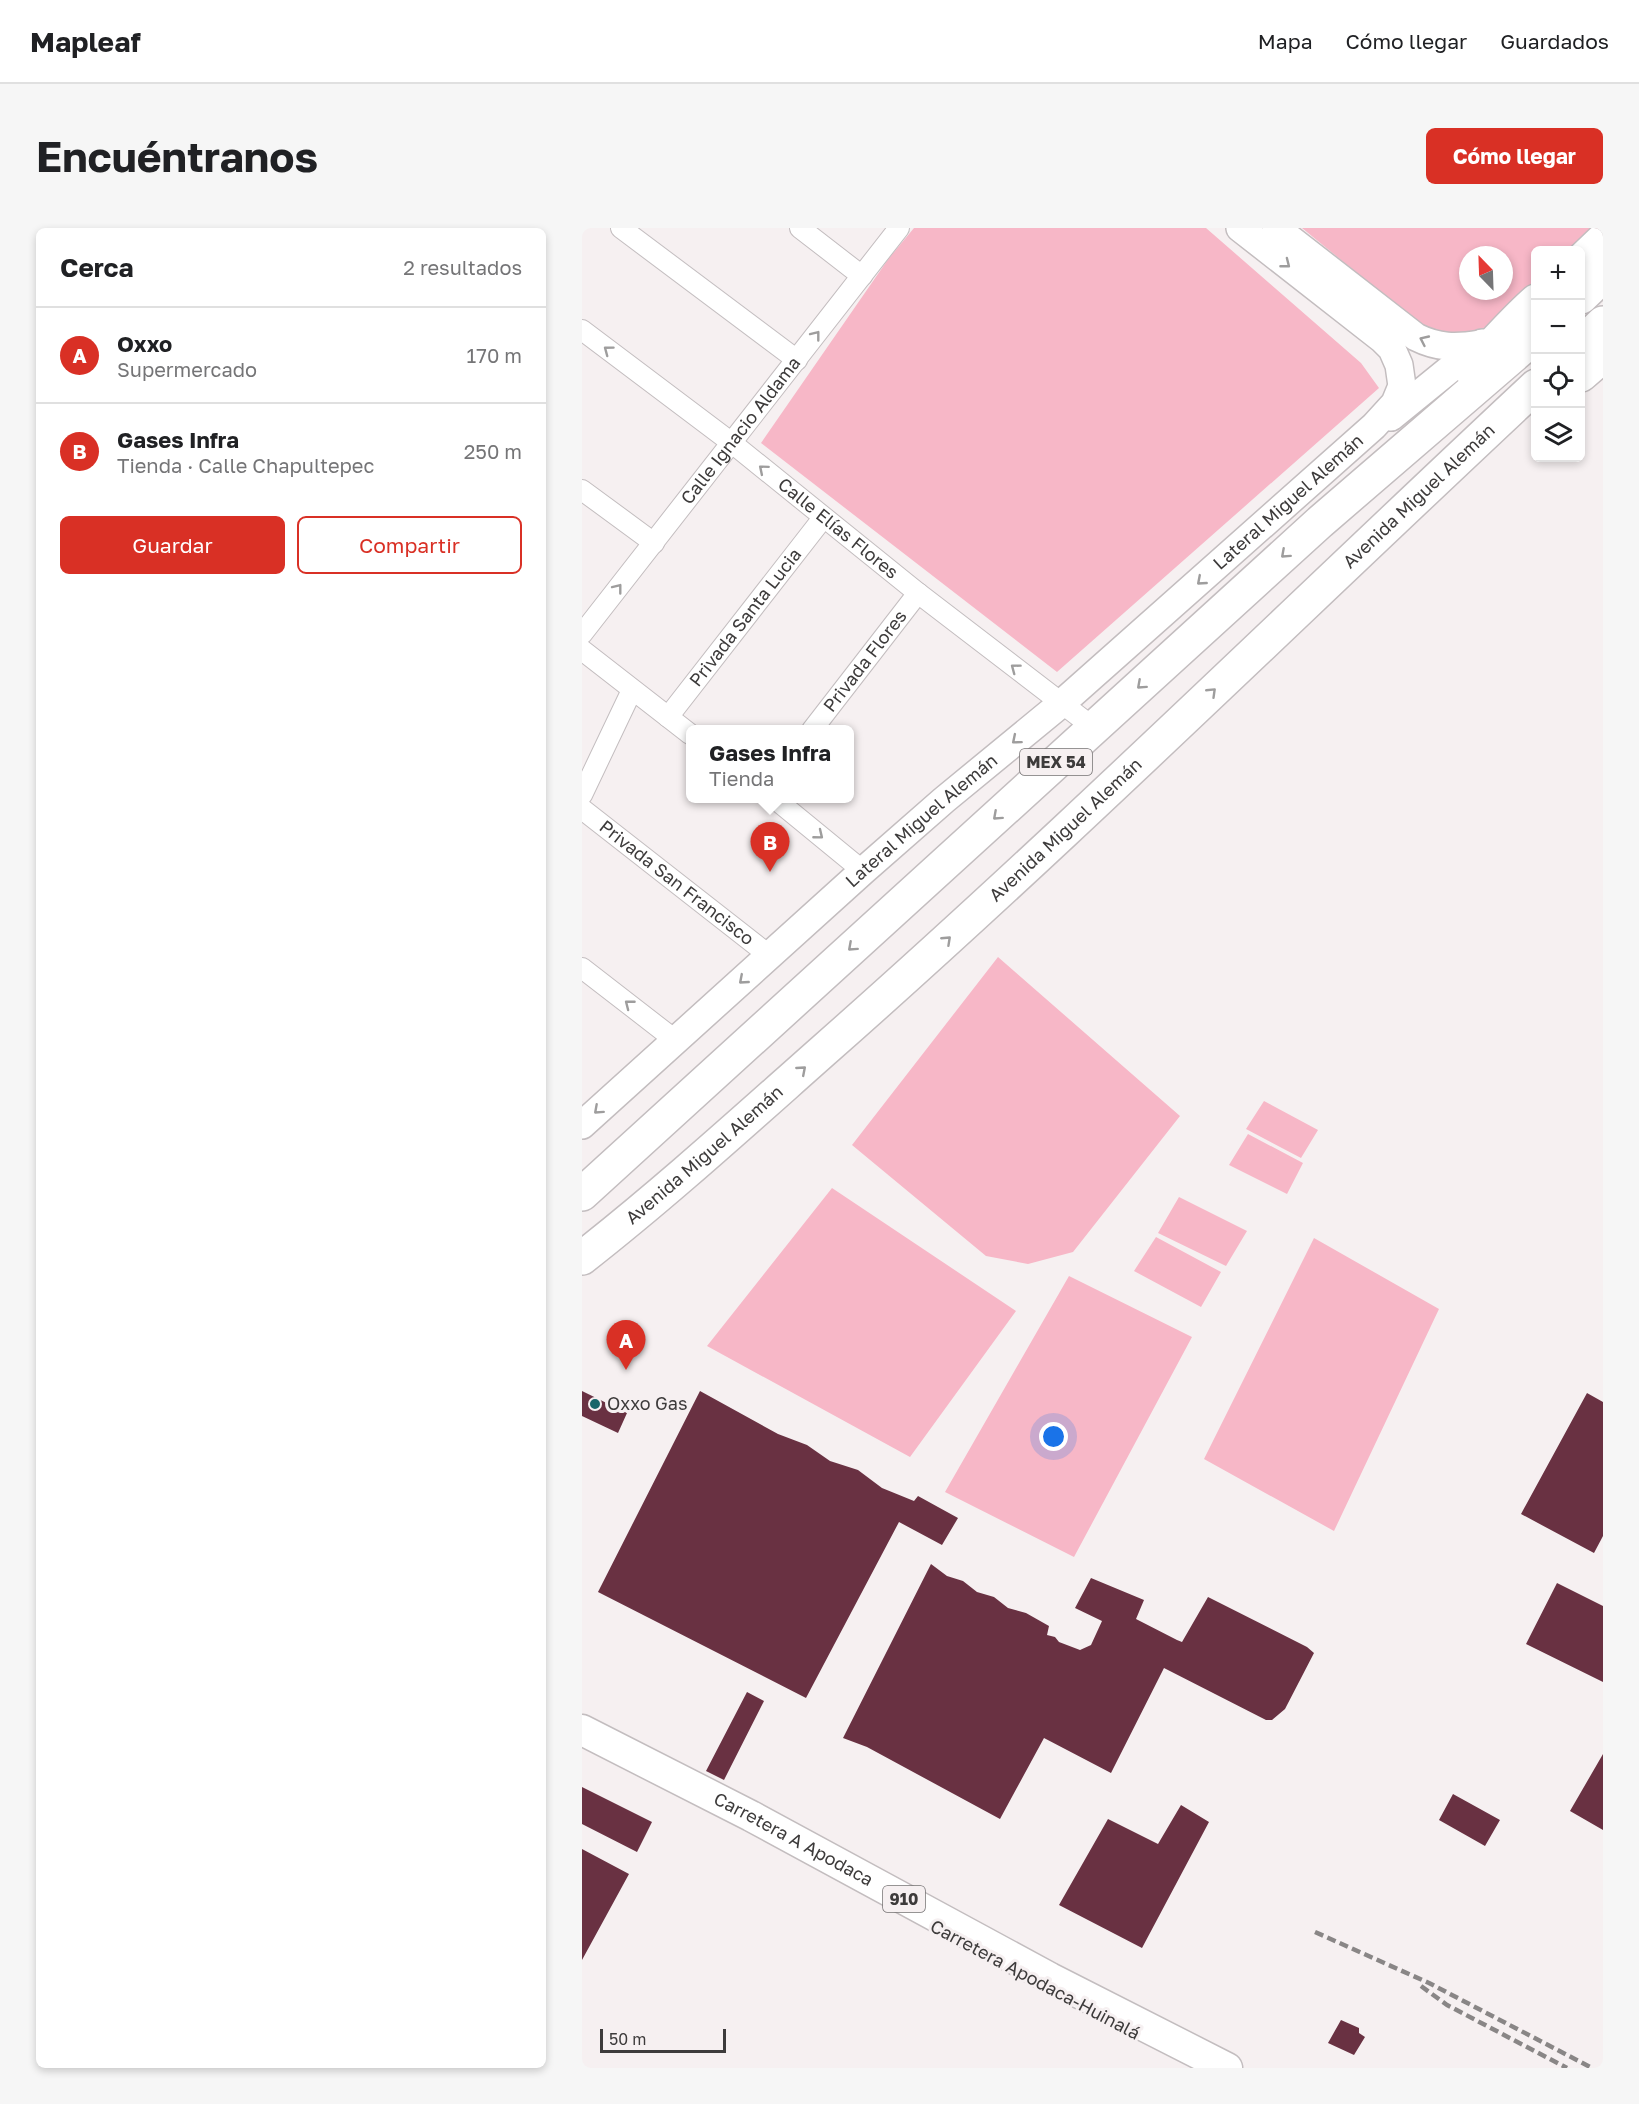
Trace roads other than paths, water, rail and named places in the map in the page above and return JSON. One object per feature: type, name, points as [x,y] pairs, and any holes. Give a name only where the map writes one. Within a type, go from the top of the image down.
[{"type":"highway","points":[[1585,257],[1603,240]]},
{"type":"highway","points":[[1585,293],[1603,276]]},
{"type":"highway","name":"MEX 54","points":[[582,1194],[1320,522],[1528,320]]},
{"type":"highway","points":[[1585,340],[1603,322]]},
{"type":"highway","points":[[1585,372],[1603,356]]},
{"type":"highway","name":"Avenida Miguel Alemán","points":[[582,1258],[641,1212],[920,966],[1096,803],[1531,391]]},
{"type":"highway","points":[[1352,558],[1437,505],[1531,419]]},
{"type":"main road","name":"Carretera A Apodaca","points":[[582,1730],[751,1816],[1050,1978],[1227,2068]]},
{"type":"main road","name":"Carretera Apodaca-Huinalá","points":[[582,1743],[1202,2068]]},
{"type":"street","points":[[621,228],[797,360]]},
{"type":"street","points":[[800,228],[862,276]]},
{"type":"street","name":"Calle Ignacio Aldama","points":[[582,634],[899,228]]},
{"type":"street","name":"Lateral Miguel Alemán","points":[[582,1125],[863,871],[944,800],[1062,703],[1324,473],[1395,403],[1402,386],[1399,364],[1392,349],[1240,228]]},
{"type":"street","points":[[1276,228],[1416,337],[1446,348],[1480,344]]},
{"type":"street","points":[[1324,473],[1480,344],[1528,320]]},
{"type":"street","name":"Calle Elías Flores","points":[[582,330],[732,443],[918,593],[1094,728]]},
{"type":"street","points":[[582,490],[654,543]]},
{"type":"street","name":"Privada Santa Lucia","points":[[668,717],[823,518]]},
{"type":"street","name":"Privada Flores","points":[[815,725],[918,593]]},
{"type":"street","points":[[582,650],[686,731]]},
{"type":"street","points":[[582,795],[632,690]]},
{"type":"street","points":[[780,803],[863,871]]},
{"type":"street","name":"Privada San Francisco","points":[[582,809],[770,956]]},
{"type":"street","points":[[582,968],[675,1040]]},
{"type":"railway","points":[[1315,1932],[1429,1983],[1592,2068]]},
{"type":"railway","points":[[1421,1986],[1447,2005],[1567,2068]]},
{"type":"place","name":"Gases Infra","points":[[770,872]]},
{"type":"place","name":"Oxxo","points":[[626,1370]]},
{"type":"place","name":"Oxxo Gas","points":[[595,1404]]}]
